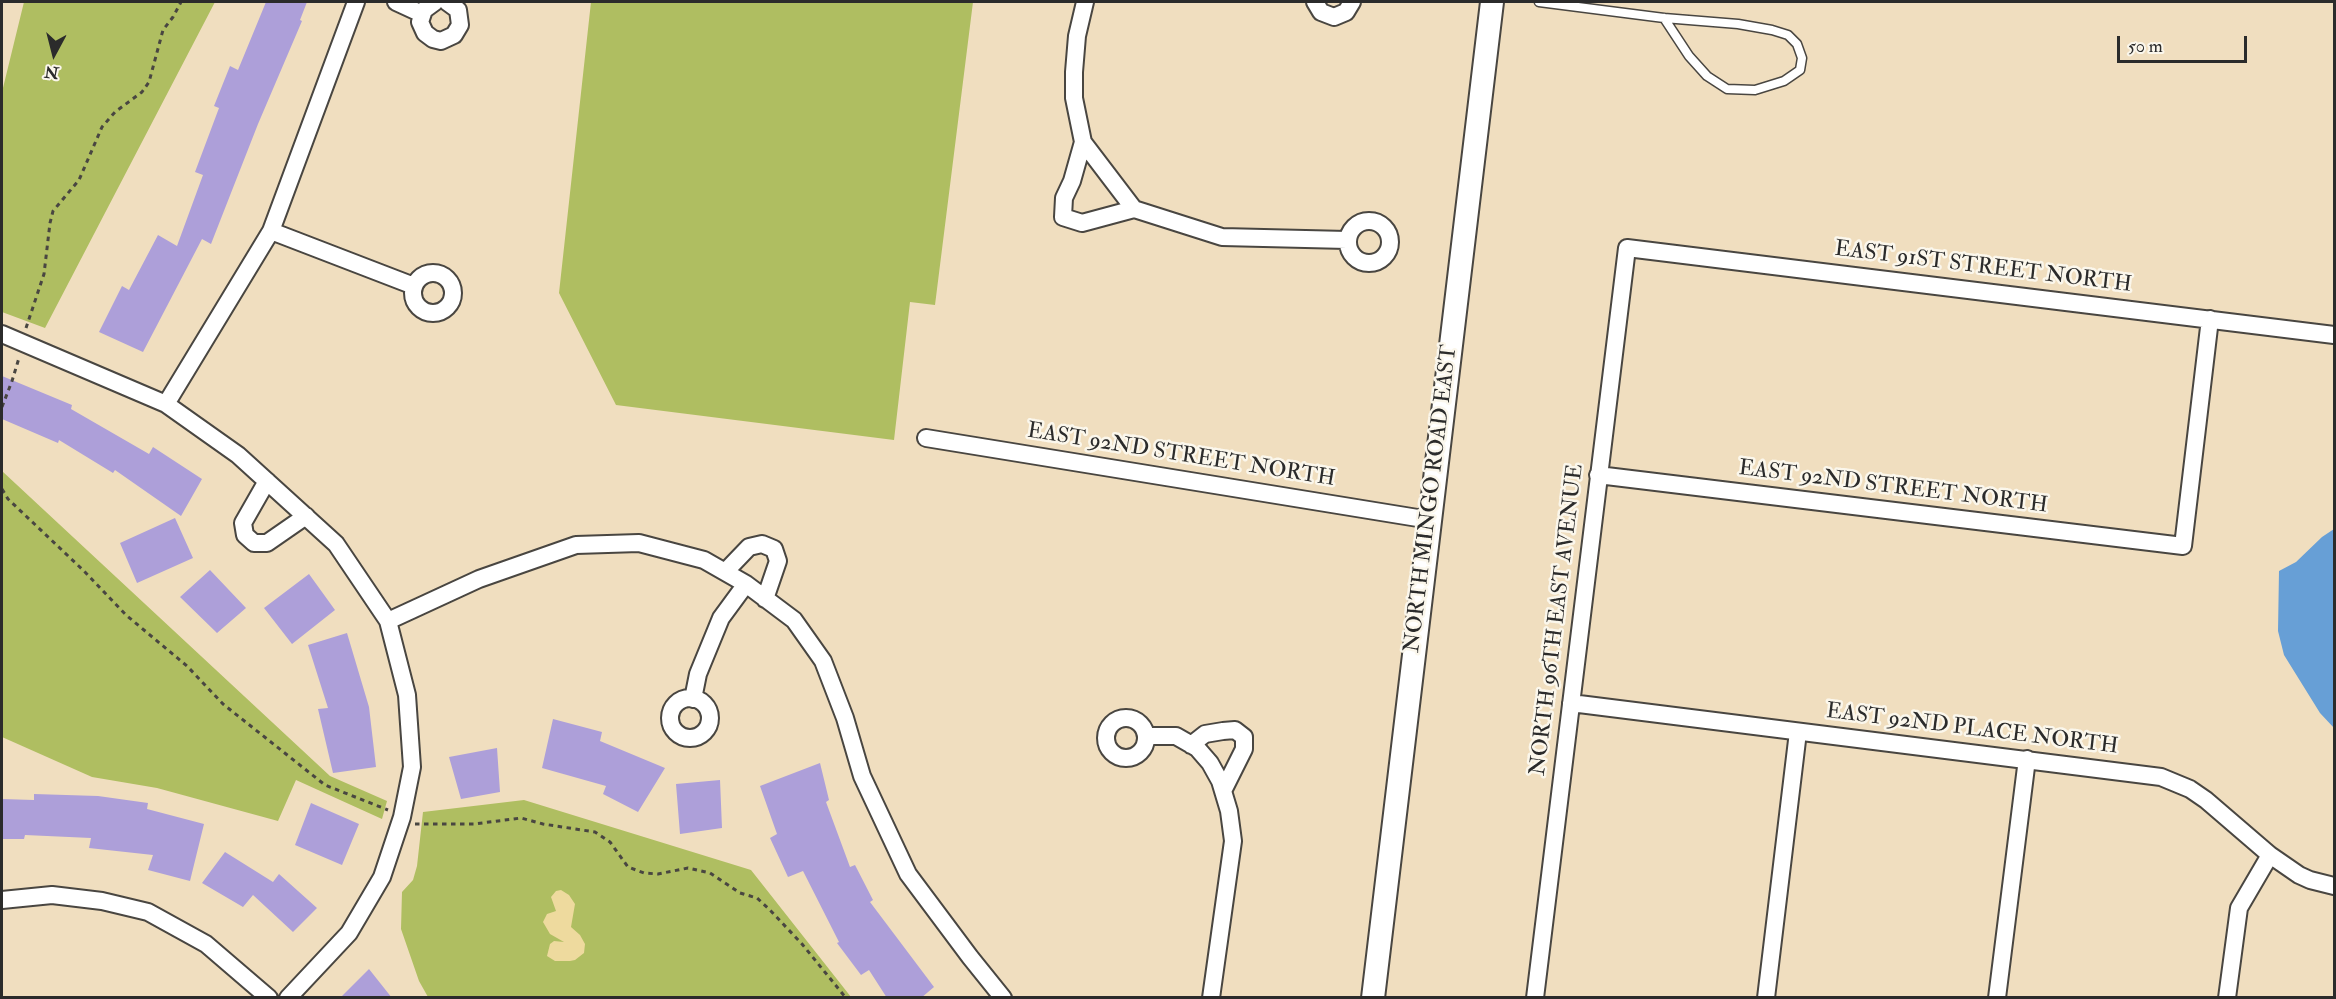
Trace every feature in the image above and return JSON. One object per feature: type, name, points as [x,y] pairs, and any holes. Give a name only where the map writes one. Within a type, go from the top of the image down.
[{"type":"street","points":[[166,404],[271,231],[356,2]]},
{"type":"street","points":[[396,2],[422,14]]},
{"type":"street","points":[[435,2],[427,6],[420,22],[425,33],[433,39],[448,40],[458,32],[461,19],[458,10],[447,2]]},
{"type":"street","points":[[1085,2],[1077,36],[1074,72],[1074,98],[1083,142],[1134,209]]},
{"type":"street","points":[[1315,2],[1322,12],[1334,16],[1346,12],[1352,2]]},
{"type":"street","name":"NORTH MINGO ROAD EAST","points":[[1373,998],[1492,2]]},
{"type":"street","points":[[1083,142],[1072,181],[1064,198],[1064,217],[1082,223],[1134,209],[1222,237],[1347,240]]},
{"type":"street","points":[[271,231],[414,286]]},
{"type":"street","name":"EAST 91ST STREET NORTH","points":[[1627,248],[2334,335]]},
{"type":"street","name":"NORTH 96TH EAST AVENUE","points":[[1535,998],[1627,248]]},
{"type":"street","name":"EAST 92ND STREET NORTH","points":[[1598,475],[2182,546],[2210,319]]},
{"type":"street","points":[[2,334],[23,341],[166,404],[238,455],[336,544],[388,621],[407,695],[412,767],[402,818],[382,877],[349,933],[288,998]]},
{"type":"street","name":"EAST 92ND STREET NORTH","points":[[926,438],[1430,520]]},
{"type":"street","points":[[267,481],[243,523],[245,535],[254,543],[267,543],[306,516]]},
{"type":"street","points":[[388,621],[479,579],[576,544],[639,543],[704,560],[746,584],[794,620],[823,661],[845,718],[862,776],[908,874],[1003,998]]},
{"type":"street","points":[[725,572],[749,547],[762,544],[774,549],[778,561],[765,599]]},
{"type":"street","points":[[693,699],[698,675],[721,618],[746,584]]},
{"type":"street","name":"EAST 92ND PLACE NORTH","points":[[1571,703],[2146,774],[2176,782],[2206,800],[2270,855],[2310,880],[2334,886]]},
{"type":"street","points":[[1191,745],[1205,734],[1223,731],[1235,730],[1244,737],[1244,749],[1223,791]]},
{"type":"street","points":[[1766,998],[1798,732]]},
{"type":"street","points":[[1146,736],[1176,736],[1197,748],[1210,763],[1229,811],[1233,841],[1211,998]]},
{"type":"street","points":[[1997,998],[2027,759]]},
{"type":"street","points":[[2227,998],[2240,908],[2270,855]]},
{"type":"street","points":[[2,900],[52,896],[102,901],[148,912],[206,944],[269,998]]},
{"type":"lane","points":[[1539,2],[1664,18],[1738,24],[1788,35],[1797,44],[1802,58],[1800,70],[1784,81],[1755,90],[1727,89],[1707,76],[1689,56],[1664,18]]},
{"type":"path","points":[[2,407],[44,274],[53,211],[80,180],[102,126],[115,112],[142,92],[149,82],[163,30],[181,2]]},
{"type":"path","points":[[2,489],[15,507],[84,571],[126,615],[187,666],[223,704],[324,785],[383,808],[416,825],[450,825],[521,818],[553,826],[595,832],[610,843],[628,867],[644,873],[658,874],[688,868],[710,873],[740,893],[757,898],[769,909],[802,944],[846,998]]},
{"type":"green space","points":[[24,2],[215,2],[45,328],[2,312],[2,92]]},
{"type":"green space","points":[[591,2],[973,2],[935,305],[910,302],[894,440],[616,405],[559,293]]},
{"type":"green space","points":[[2,471],[330,776],[387,801],[382,819],[296,780],[278,821],[157,788],[92,777],[2,737]]},
{"type":"green space","points":[[524,800],[751,870],[851,997],[428,997],[419,981],[401,929],[402,892],[413,880],[417,866],[423,812]]},
{"type":"sand","points":[[561,890],[569,895],[575,904],[571,927],[580,935],[585,944],[584,953],[570,961],[555,961],[547,956],[550,944],[554,941],[564,942],[550,934],[543,922],[547,914],[556,911],[551,897],[556,891]]},
{"type":"water","points":[[2334,529],[2334,728],[2320,713],[2284,655],[2278,631],[2279,571],[2296,562],[2322,537]]},
{"type":"building","points":[[266,2],[307,2],[300,20],[302,21],[258,124],[211,244],[202,239],[143,352],[99,332],[122,286],[129,290],[158,235],[177,246],[203,175],[195,172],[219,108],[214,106],[230,66],[238,70]]},
{"type":"building","points":[[2,376],[72,405],[71,409],[149,454],[153,447],[202,479],[181,516],[115,470],[113,473],[59,440],[58,443],[2,419]]},
{"type":"building","points":[[175,518],[193,558],[137,583],[120,543]]},
{"type":"building","points":[[210,570],[246,608],[217,633],[180,597]]},
{"type":"building","points":[[309,574],[335,610],[292,644],[264,608]]},
{"type":"building","points":[[347,633],[369,707],[376,767],[333,773],[318,709],[328,708],[308,645]]},
{"type":"building","points":[[553,719],[602,732],[600,741],[665,768],[638,812],[603,794],[606,786],[542,768]]},
{"type":"building","points":[[497,748],[500,792],[461,799],[449,757]]},
{"type":"building","points":[[820,763],[829,800],[826,802],[850,867],[855,865],[873,900],[870,902],[934,987],[921,998],[887,998],[869,970],[861,975],[837,943],[839,942],[803,871],[788,877],[770,838],[777,834],[760,786]]},
{"type":"building","points":[[720,780],[722,828],[680,834],[676,784]]},
{"type":"building","points":[[34,794],[98,796],[148,803],[147,809],[204,824],[190,881],[148,870],[153,855],[89,848],[91,838],[25,835],[24,839],[2,839],[2,799],[34,800]]},
{"type":"building","points":[[311,803],[359,824],[342,865],[295,845]]},
{"type":"building","points":[[225,852],[273,882],[279,874],[317,908],[293,932],[253,895],[243,907],[202,883]]},
{"type":"building","points":[[369,969],[392,998],[340,998]]}]
